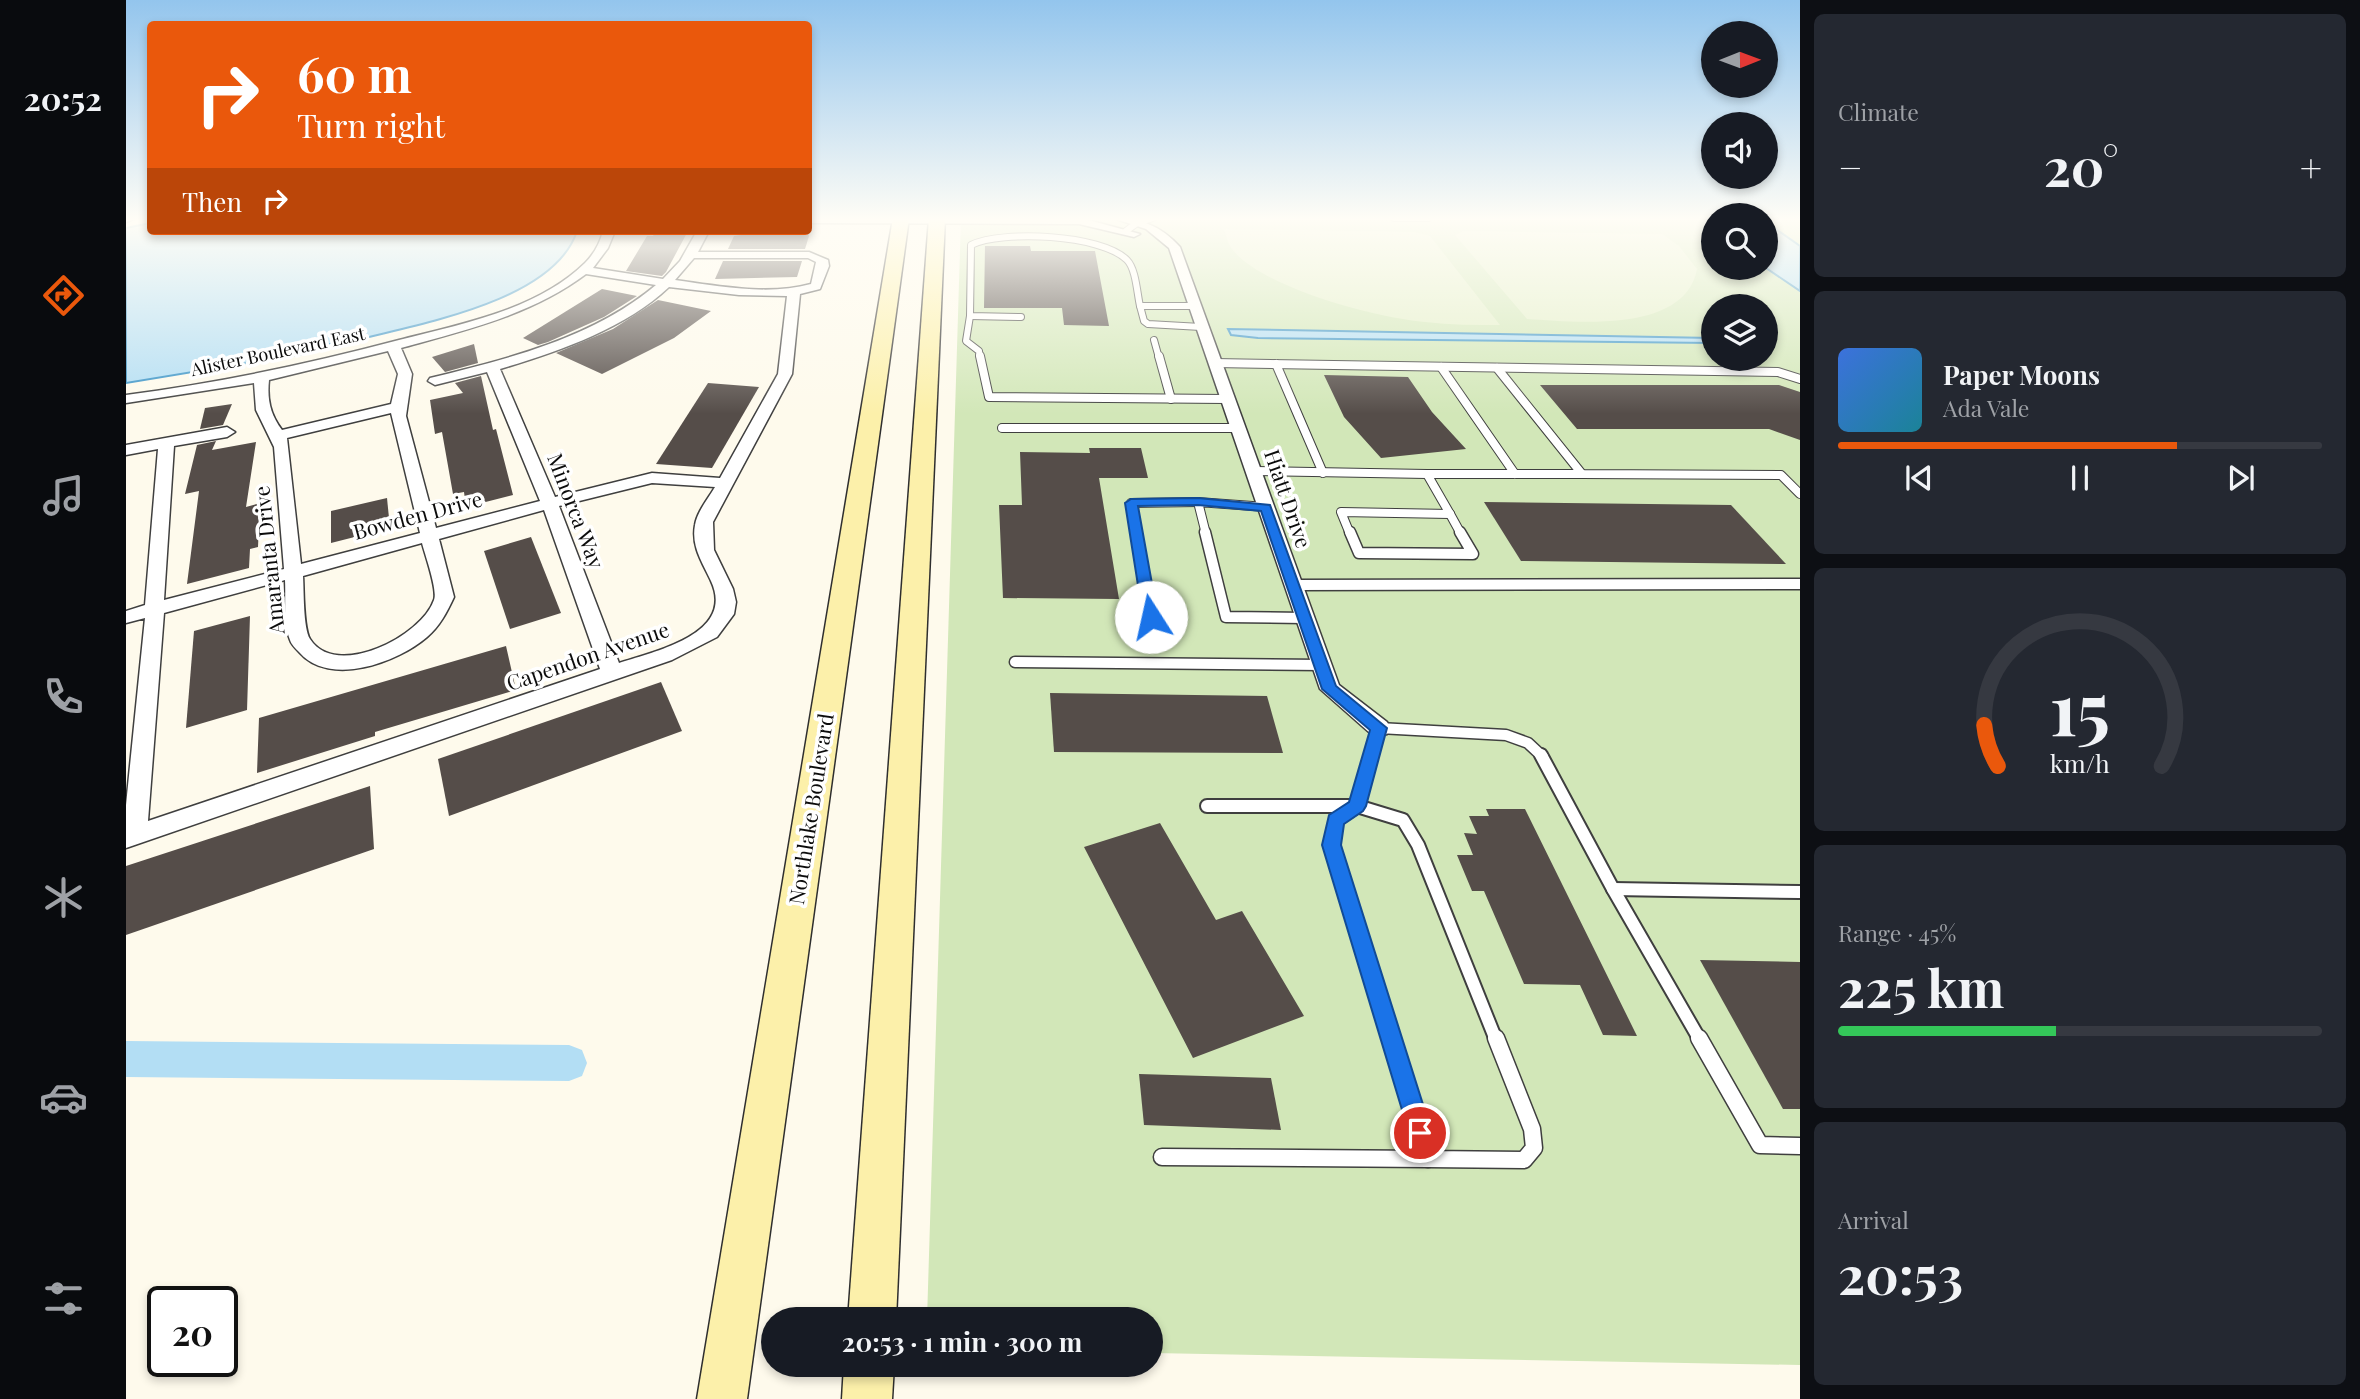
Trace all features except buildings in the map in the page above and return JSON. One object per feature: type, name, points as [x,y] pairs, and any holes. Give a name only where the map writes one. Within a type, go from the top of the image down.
[{"type":"main road","name":"Northlake Boulevard","points":[[724,1387],[891,283]]},
{"type":"main road","points":[[873,1307],[933,283]]},
{"type":"street","name":"Alister Boulevard East","points":[[126,400],[262,377],[393,346],[492,317],[564,283]]},
{"type":"street","points":[[435,381],[492,367],[584,333],[627,309],[662,283]]},
{"type":"street","points":[[680,283],[716,289],[794,292],[816,286],[817,283]]},
{"type":"street","name":"Hiatt Drive","points":[[1186,283],[1330,689],[1379,728]]},
{"type":"street","name":"Capendon Avenue","points":[[130,837],[687,647],[704,637],[723,618],[726,595],[708,561],[702,534],[710,509],[785,374],[794,292]]},
{"type":"street","name":"Amaranta Drive","points":[[262,377],[260,397],[264,414],[279,435],[299,639],[304,650],[325,661],[372,658],[419,635],[443,606],[443,588],[398,407],[405,374],[393,346]]},
{"type":"street","name":"Minorca Way","points":[[492,367],[550,504],[612,673]]},
{"type":"street","points":[[279,435],[398,407]]},
{"type":"street","points":[[126,450],[227,432]]},
{"type":"street","points":[[130,837],[155,609],[166,443]]},
{"type":"street","name":"Bowden Drive","points":[[126,617],[639,480],[724,483]]},
{"type":"lane","points":[[970,283],[966,341],[979,351],[989,397],[1227,399]]},
{"type":"lane","points":[[1135,283],[1144,321],[1148,324],[1201,327]]},
{"type":"lane","points":[[1140,306],[1194,306]]},
{"type":"lane","points":[[970,316],[1021,317]]},
{"type":"lane","points":[[1154,340],[1171,399]]},
{"type":"lane","points":[[1214,363],[1778,372],[1800,379]]},
{"type":"lane","points":[[1276,364],[1323,472]]},
{"type":"lane","points":[[1441,367],[1515,474]]},
{"type":"lane","points":[[1497,368],[1581,474]]},
{"type":"lane","points":[[1002,428],[1237,428]]},
{"type":"lane","points":[[1254,471],[1781,475],[1800,494]]},
{"type":"lane","points":[[1427,474],[1450,514],[1473,554],[1359,553],[1341,512],[1450,514]]},
{"type":"lane","points":[[1151,617],[1131,503],[1198,502],[1266,507]]},
{"type":"lane","points":[[1198,502],[1226,617],[1304,618]]},
{"type":"lane","points":[[1293,585],[1800,584]]},
{"type":"lane","points":[[1015,662],[1322,665]]},
{"type":"lane","points":[[1428,1159],[1331,845],[1336,820],[1357,806],[1379,728],[1506,735],[1528,743],[1543,757],[1613,889],[1760,1145],[1800,1146]]},
{"type":"lane","points":[[1162,1157],[1524,1160],[1534,1148],[1532,1129],[1418,845],[1403,820],[1357,806],[1208,806]]},
{"type":"lane","points":[[1613,889],[1800,892]]},
{"type":"green space","points":[[959,283],[1800,283],[1800,1365],[1163,1353],[1163,1307],[927,1307]]},
{"type":"green space","points":[[1284,283],[1467,283],[1500,325],[1444,324],[1404,319],[1322,299]]},
{"type":"green space","points":[[1496,283],[1691,283],[1688,290],[1672,305],[1626,320],[1573,322],[1527,319]]},
{"type":"water","points":[[126,283],[529,283],[480,306],[412,327],[320,345],[302,354],[126,383]]},
{"type":"water","points":[[1789,283],[1800,283],[1800,291]]},
{"type":"water","points":[[1228,329],[1701,338],[1701,343],[1258,338],[1231,335]]},
{"type":"waterway","points":[[126,1059],[569,1063]]},
{"type":"route","points":[[1151,617],[1131,503],[1198,502],[1266,507],[1330,689],[1379,728],[1357,806],[1336,820],[1331,845],[1420,1133]]}]
